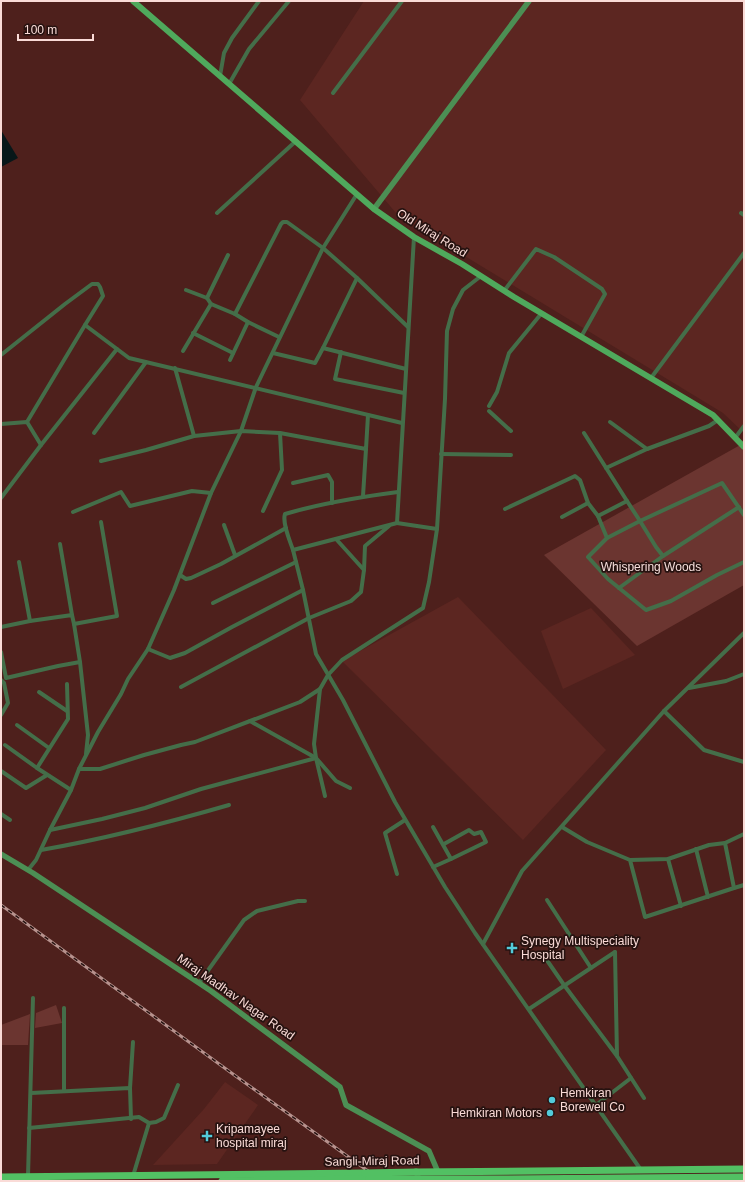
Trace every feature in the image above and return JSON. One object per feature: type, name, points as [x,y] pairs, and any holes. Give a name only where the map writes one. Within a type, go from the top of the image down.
[{"type":"highway","name":"Sangli-Miraj Road","points":[[222,1181],[354,1178],[365,1173],[744,1169]]},
{"type":"highway","name":"Sangli-Miraj Road","points":[[1,1177],[133,1176],[369,1179],[690,1179],[744,1176]]},
{"type":"main road","name":"Old Miraj Road","points":[[134,1],[374,209],[414,237],[462,264],[541,314],[713,415],[744,447]]},
{"type":"street","points":[[220,76],[224,53],[232,38],[259,1]]},
{"type":"street","points":[[229,84],[249,49],[289,1]]},
{"type":"street","points":[[333,93],[402,1]]},
{"type":"street","points":[[374,209],[529,1]]},
{"type":"street","points":[[217,213],[296,141]]},
{"type":"street","points":[[28,870],[36,860],[50,830],[72,790],[79,769],[98,732],[121,694],[128,679],[148,649],[180,575],[211,493],[241,431],[256,387],[323,248],[357,194]]},
{"type":"street","points":[[235,314],[283,222],[287,222],[323,248],[408,327]]},
{"type":"street","points":[[397,523],[414,237]]},
{"type":"street","points":[[504,291],[536,249],[554,257],[602,289],[605,294],[581,337]]},
{"type":"street","points":[[651,378],[744,253]]},
{"type":"street","points":[[206,298],[228,255]]},
{"type":"street","points":[[325,796],[314,744],[320,689],[328,674],[342,660],[423,608],[429,582],[437,529],[445,399],[447,331],[453,309],[463,290],[481,276]]},
{"type":"street","points":[[273,354],[315,363],[324,348],[357,278]]},
{"type":"street","points":[[1,354],[92,284],[98,284],[103,296],[27,422]]},
{"type":"street","points":[[186,290],[206,298],[211,304],[235,314],[279,337]]},
{"type":"street","points":[[183,351],[211,304]]},
{"type":"street","points":[[511,431],[489,408],[497,392],[509,352],[541,314]]},
{"type":"street","points":[[230,360],[248,322]]},
{"type":"street","points":[[85,325],[129,358],[256,387],[402,423]]},
{"type":"street","points":[[193,333],[233,353]]},
{"type":"street","points":[[324,348],[406,369]]},
{"type":"street","points":[[1,498],[117,349]]},
{"type":"street","points":[[341,352],[335,379],[404,393]]},
{"type":"street","points":[[94,433],[146,362]]},
{"type":"street","points":[[175,368],[194,436]]},
{"type":"street","points":[[363,496],[368,415]]},
{"type":"street","points":[[606,468],[647,449],[709,426],[718,420]]},
{"type":"street","points":[[27,422],[41,445]]},
{"type":"street","points":[[1,424],[27,422]]},
{"type":"street","points":[[610,422],[647,449]]},
{"type":"street","points":[[735,438],[744,426]]},
{"type":"street","points":[[101,461],[194,436],[241,431],[280,433],[366,449]]},
{"type":"street","points":[[263,511],[282,470],[280,433]]},
{"type":"street","points":[[584,433],[663,556]]},
{"type":"street","points":[[441,454],[511,455]]},
{"type":"street","points":[[293,483],[328,475],[332,482],[332,503]]},
{"type":"street","points":[[505,509],[575,476],[580,480],[588,503],[598,516],[607,538]]},
{"type":"street","points":[[744,514],[722,483],[607,538],[588,558],[608,579],[646,610],[671,601],[717,575],[744,562]]},
{"type":"street","points":[[73,512],[121,492],[130,506],[192,491],[211,493]]},
{"type":"street","points":[[398,492],[363,496],[286,514],[284,518],[286,528],[303,590],[316,654],[343,700],[405,820],[470,927],[641,1170]]},
{"type":"street","points":[[598,516],[627,502]]},
{"type":"street","points":[[562,517],[588,503]]},
{"type":"street","points":[[619,588],[663,556],[739,507]]},
{"type":"street","points":[[74,624],[117,616],[101,522]]},
{"type":"street","points":[[293,550],[397,523],[437,529]]},
{"type":"street","points":[[224,525],[235,556]]},
{"type":"street","points":[[181,687],[309,618],[351,601],[361,592],[365,546],[390,525]]},
{"type":"street","points":[[180,575],[186,579],[191,578],[221,564],[286,528]]},
{"type":"street","points":[[336,540],[364,570]]},
{"type":"street","points":[[60,544],[80,662],[88,735],[86,756]]},
{"type":"street","points":[[19,562],[30,621]]},
{"type":"street","points":[[213,603],[296,562]]},
{"type":"street","points":[[148,649],[170,658],[185,654],[232,627],[303,590]]},
{"type":"street","points":[[1,627],[72,615]]},
{"type":"street","points":[[483,944],[522,871],[664,711],[744,634]]},
{"type":"street","points":[[1,652],[6,678],[80,662]]},
{"type":"street","points":[[688,688],[726,681],[744,674]]},
{"type":"street","points":[[1,680],[4,683],[8,703],[1,715]]},
{"type":"street","points":[[37,768],[68,719],[67,684]]},
{"type":"street","points":[[79,769],[100,769],[144,755],[195,742],[300,702],[320,689]]},
{"type":"street","points":[[39,692],[67,711]]},
{"type":"street","points":[[664,711],[704,750],[744,762]]},
{"type":"street","points":[[250,721],[316,758],[336,780],[350,788]]},
{"type":"street","points":[[17,725],[49,748]]},
{"type":"street","points":[[6,745],[37,768],[72,790]]},
{"type":"street","points":[[50,830],[145,808],[201,789],[316,758]]},
{"type":"street","points":[[1,771],[26,788],[47,774]]},
{"type":"street","points":[[40,850],[86,842],[229,805]]},
{"type":"street","points":[[1,814],[10,820]]},
{"type":"street","points":[[397,874],[385,833],[405,820]]},
{"type":"street","points":[[434,827],[451,859]]},
{"type":"street","points":[[562,827],[587,842],[630,860],[668,859],[709,845],[725,843],[744,834]]},
{"type":"street","points":[[433,868],[486,842],[481,832],[474,834],[469,830],[444,844]]},
{"type":"street","points":[[725,843],[734,888]]},
{"type":"street","points":[[696,849],[708,897]]},
{"type":"street","name":"Miraj Madhav Nagar Road","points":[[1,854],[117,928],[211,991],[340,1086],[346,1105],[429,1151],[438,1172]]},
{"type":"street","points":[[668,859],[680,906]]},
{"type":"street","points":[[630,860],[645,917],[744,885]]},
{"type":"street","points":[[547,900],[591,968]]},
{"type":"street","points":[[199,983],[244,920],[257,911],[298,901],[305,901]]},
{"type":"street","points":[[529,1009],[615,952],[617,1056]]},
{"type":"street","points":[[544,956],[617,1056],[644,1098]]},
{"type":"street","points":[[28,1176],[33,998]]},
{"type":"street","points":[[64,1008],[64,1091]]},
{"type":"street","points":[[131,1119],[130,1088],[133,1042]]},
{"type":"street","points":[[596,1105],[631,1078]]},
{"type":"street","points":[[30,1128],[139,1117],[149,1123],[156,1122],[164,1118],[178,1085]]},
{"type":"street","points":[[31,1093],[130,1088]]},
{"type":"street","points":[[133,1176],[149,1123]]},
{"type":"street","points":[[682,1170],[690,1179]]},
{"type":"shaded area","points":[[364,1],[744,1],[744,433],[723,413],[396,213],[300,100]]},
{"type":"shaded area","points":[[1,130],[18,158],[1,167]]},
{"type":"shaded area","points":[[458,597],[606,750],[523,840],[342,661]]},
{"type":"shaded area","points":[[591,608],[635,655],[563,689],[541,631]]},
{"type":"shaded area","name":"Kripamayee hospital miraj","points":[[225,1082],[258,1105],[217,1164],[153,1165],[204,1109]]},
{"type":"green space","name":"Whispering Woods","points":[[742,444],[744,447],[744,585],[637,646],[544,555]]},
{"type":"green space","points":[[56,1005],[62,1023],[35,1028],[36,1013]]},
{"type":"green space","points":[[30,1014],[28,1045],[1,1045],[1,1025]]},
{"type":"railway","points":[[1,905],[382,1181]]},
{"type":"place","name":"Synegy Multispeciality Hospital","points":[[512,948]]},
{"type":"place","name":"Hemkiran Borewell Co","points":[[552,1100]]},
{"type":"place","name":"Hemkiran Motors","points":[[550,1113]]},
{"type":"place","name":"Kripamayee hospital miraj","points":[[207,1136]]}]
